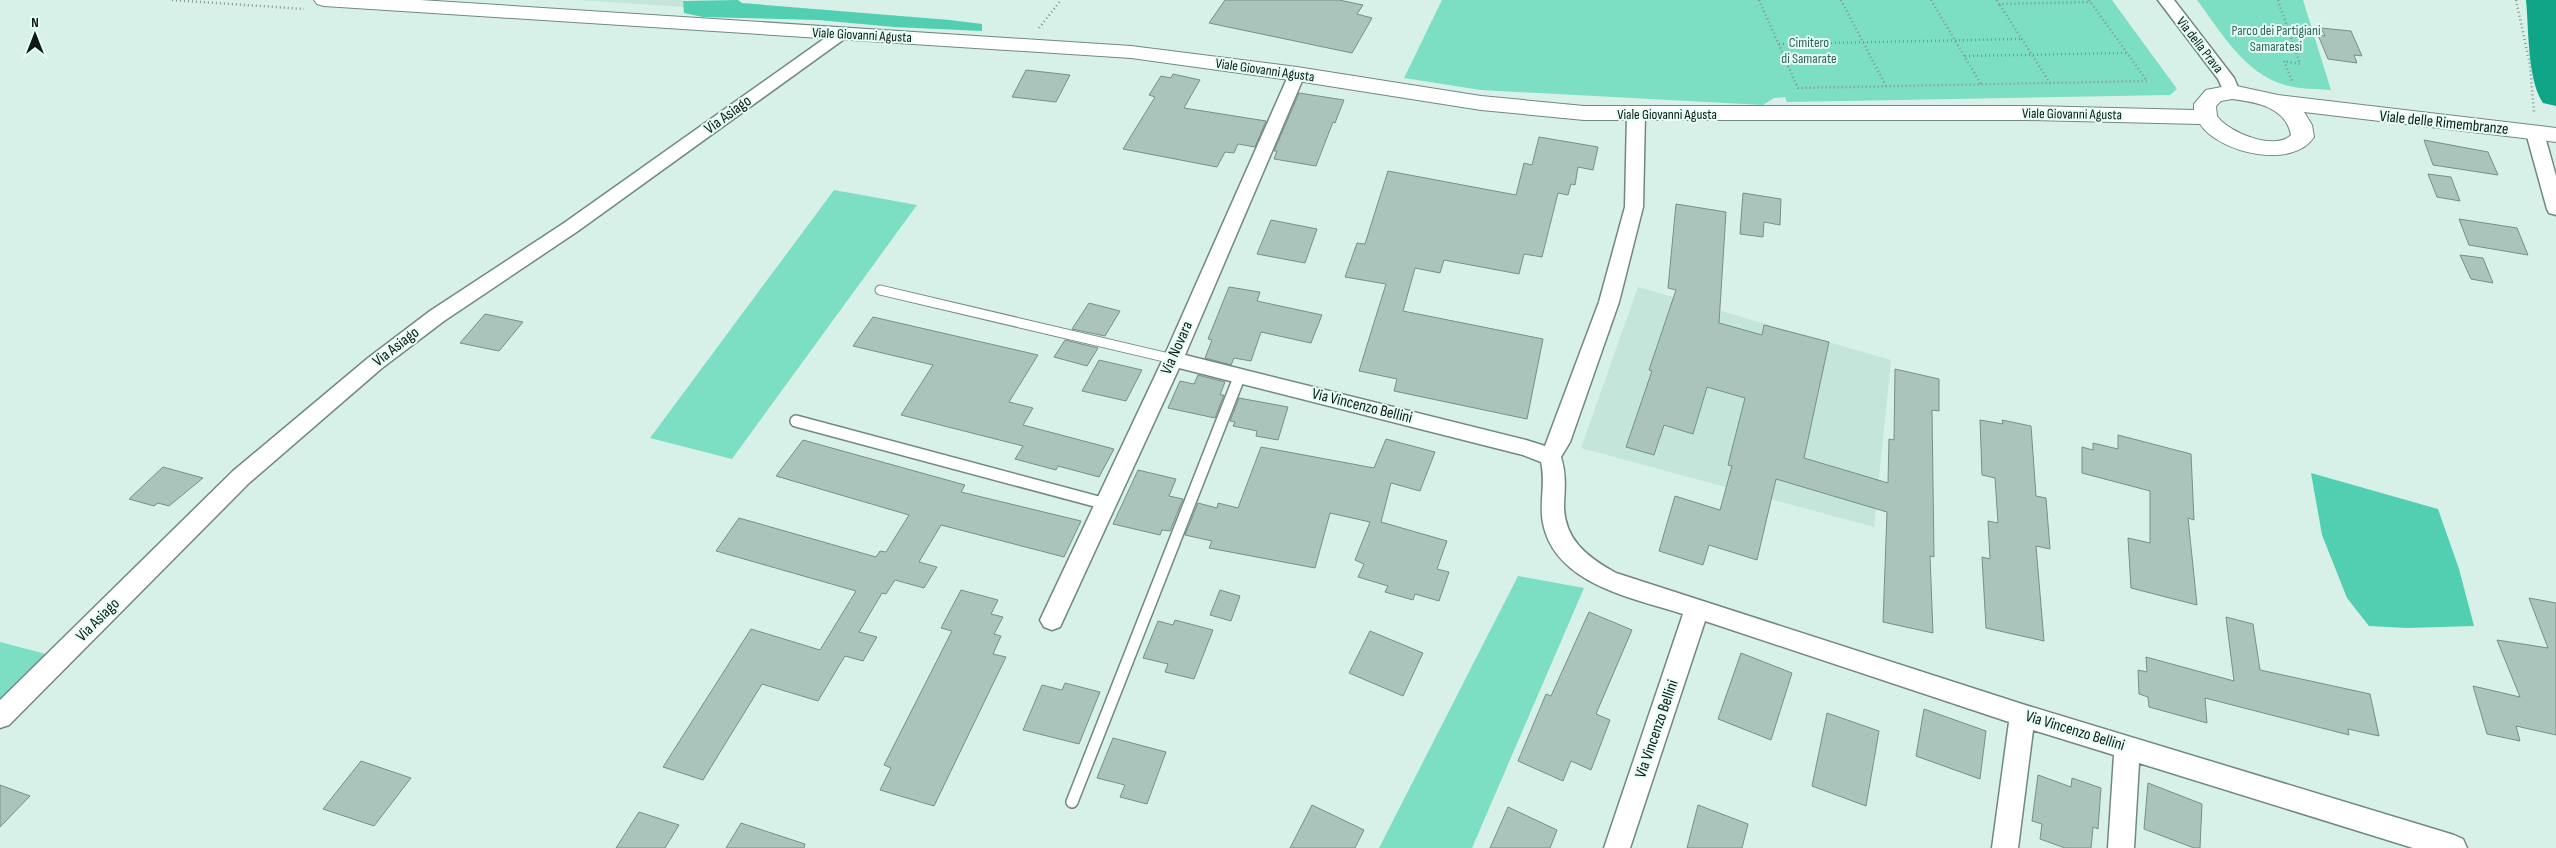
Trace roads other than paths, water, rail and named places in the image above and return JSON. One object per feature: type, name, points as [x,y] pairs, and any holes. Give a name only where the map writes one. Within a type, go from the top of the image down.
[{"type":"street","name":"Viale Giovanni Agusta","points":[[324,0],[840,34],[1026,44],[1158,55],[1533,109],[1636,114],[2027,113],[2206,116]]},
{"type":"street","name":"Via della Prava","points":[[2166,0],[2226,78],[2232,92]]},
{"type":"street","name":"Via Asiago","points":[[0,717],[241,477],[375,363],[418,329],[570,228],[840,34]]},
{"type":"street","name":"Via Novara","points":[[1052,620],[1173,359],[1297,74]]},
{"type":"street","points":[[2232,92],[2254,94],[2277,102],[2293,113],[2303,126],[2303,137],[2294,145],[2277,148],[2256,146],[2235,140],[2217,129],[2206,116],[2205,104],[2214,95],[2232,92]]},
{"type":"street","name":"Viale delle Rimembranze","points":[[2277,102],[2545,134]]},
{"type":"street","points":[[2303,126],[2332,110]]},
{"type":"street","points":[[1550,457],[1558,442],[1609,302],[1634,207],[1636,114]]},
{"type":"street","points":[[2545,134],[2556,209]]},
{"type":"street","name":"Via Vincenzo Bellini","points":[[1173,359],[1526,448],[1550,457],[1556,473],[1554,519],[1557,534],[1570,554],[1585,568],[1609,580],[2022,715],[2454,848]]},
{"type":"street","name":"Via Vincenzo Bellini","points":[[1617,848],[1697,609]]},
{"type":"street","points":[[2006,848],[2022,715]]},
{"type":"street","points":[[2121,848],[2127,747]]},
{"type":"lane","points":[[880,290],[1173,359]]},
{"type":"lane","points":[[1072,802],[1240,376]]},
{"type":"lane","points":[[796,421],[1106,504]]},
{"type":"waterway","points":[[2543,0],[2551,75],[2556,95]]},
{"type":"park label","name":"Parco dei Partigiani Samaratesi","points":[[2276,38]]},
{"type":"park label","name":"Cimitero di Samarate","points":[[1809,50]]}]
